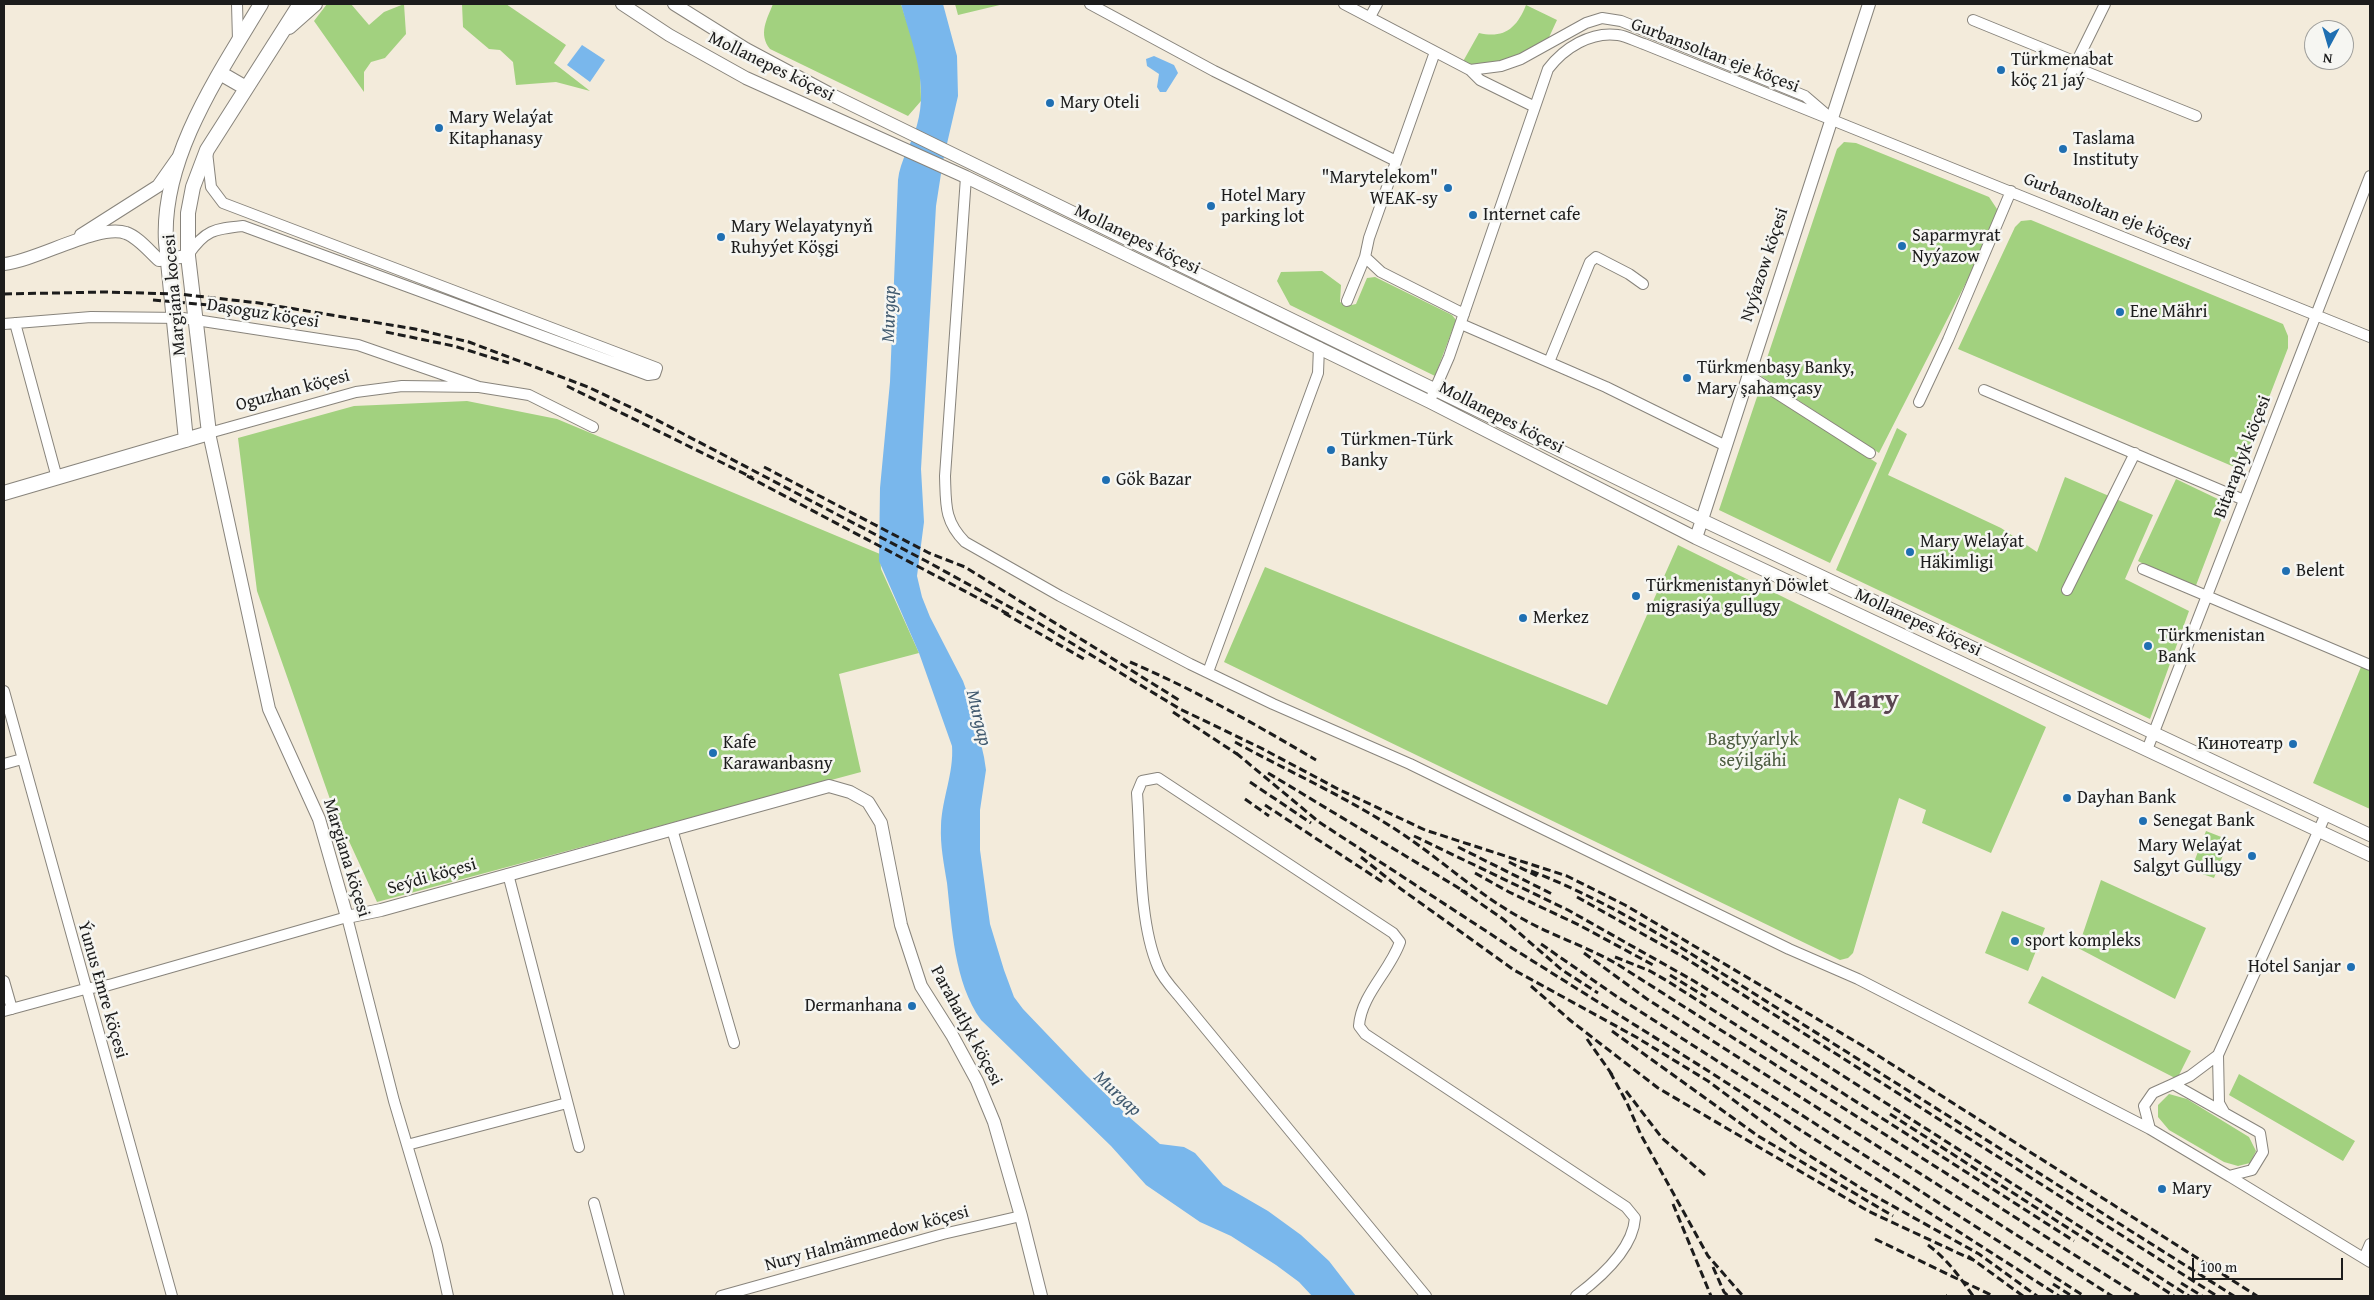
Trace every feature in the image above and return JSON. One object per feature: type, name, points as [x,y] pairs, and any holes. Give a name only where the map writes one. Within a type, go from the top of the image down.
[{"type":"main road","name":"Margiana kocesi","points":[[186,440],[164,219],[167,194],[178,157],[220,73],[261,4]]},
{"type":"main road","name":"Margiana kocesi","points":[[209,434],[188,256],[188,214],[193,187],[207,150],[300,4]]},
{"type":"main road","points":[[281,33],[315,4]]},
{"type":"main road","points":[[220,73],[246,88]]},
{"type":"main road","name":"Oguzhan köçesi","points":[[4,492],[209,434]]},
{"type":"street","points":[[238,4],[238,42]]},
{"type":"street","name":"Mollanepes köçesi","points":[[622,4],[669,35],[746,78],[966,177],[1319,347],[1433,396],[1702,520],[2370,835]]},
{"type":"street","name":"Mollanepes köçesi","points":[[674,4],[746,49],[834,96],[960,156],[1433,396],[1696,538],[2370,855]]},
{"type":"street","points":[[1090,4],[1214,71],[1396,161]]},
{"type":"street","points":[[1344,4],[1470,70],[1480,80],[1535,107]]},
{"type":"street","points":[[1370,17],[1377,4]]},
{"type":"street","name":"Nyýazow köçesi","points":[[1696,538],[1869,4]]},
{"type":"street","points":[[2068,79],[2105,4]]},
{"type":"street","name":"Gurbansoltan eje köçesi","points":[[1470,70],[1501,66],[1522,59],[1586,24],[1602,18],[1621,21],[1805,96],[1831,118]]},
{"type":"street","points":[[1973,20],[2196,116]]},
{"type":"street","name":"Gurbansoltan eje köçesi","points":[[1433,396],[1462,319],[1548,69],[1557,57],[1598,34],[1619,35],[1831,118],[2370,337]]},
{"type":"street","points":[[1347,301],[1365,257],[1369,238],[1435,52]]},
{"type":"street","points":[[827,113],[834,96]]},
{"type":"street","points":[[4,264],[50,252],[103,233],[115,231],[127,233],[159,260],[188,256],[201,236],[225,228],[243,226],[648,375],[655,374],[657,368],[223,203],[210,187],[207,150]]},
{"type":"street","points":[[66,245],[158,186],[178,157]]},
{"type":"street","name":"Bitaraplyk köçesi","points":[[2147,750],[2370,176]]},
{"type":"street","points":[[966,177],[945,476],[948,519],[965,542],[1095,614],[1273,704],[1410,764],[1789,949],[1858,979],[2150,1129],[2367,1260],[2370,1244]]},
{"type":"street","points":[[1919,402],[1948,340],[2011,191]]},
{"type":"street","points":[[1365,257],[1381,272],[1462,319],[1726,446]]},
{"type":"street","points":[[1549,362],[1590,262],[1596,257],[1622,270],[1643,284]]},
{"type":"street","points":[[414,290],[418,277]]},
{"type":"street","name":"Daşoguz köçesi","points":[[9,324],[91,317],[195,320],[358,345],[479,387]]},
{"type":"street","points":[[9,324],[57,478]]},
{"type":"street","points":[[1208,672],[1318,373],[1319,347]]},
{"type":"street","points":[[1748,375],[1870,454]]},
{"type":"street","name":"Oguzhan köçesi","points":[[209,434],[356,392],[402,386],[479,387],[529,395],[593,427]]},
{"type":"street","points":[[1984,390],[2244,500]]},
{"type":"street","name":"Margiana köçesi","points":[[209,434],[269,709],[319,819],[348,917],[448,1296]]},
{"type":"street","points":[[2067,590],[2135,453]]},
{"type":"street","points":[[2142,569],[2370,665]]},
{"type":"street","name":"Ýunus Emre köçesi","points":[[4,691],[85,989],[172,1296]]},
{"type":"street","points":[[4,764],[22,759]]},
{"type":"street","points":[[1426,1296],[1178,996],[1158,969],[1151,944],[1144,902],[1137,794],[1142,781],[1158,778],[1393,933],[1400,942],[1396,954],[1360,1013],[1359,1026],[1365,1034],[1626,1207],[1635,1218],[1634,1232],[1617,1257],[1576,1296]]},
{"type":"street","name":"Seýdi köçesi","points":[[8,1010],[85,989],[109,985],[348,917],[381,910],[829,786],[850,792],[868,802]]},
{"type":"street","name":"Parahatlyk köçesi","points":[[868,802],[881,824],[901,925],[921,986],[978,1080],[994,1122],[1021,1216],[1041,1296]]},
{"type":"street","points":[[2224,1112],[2219,1103],[2218,1055],[2326,814]]},
{"type":"street","points":[[672,829],[734,1043]]},
{"type":"street","points":[[508,874],[579,1147]]},
{"type":"street","points":[[4,981],[8,1010]]},
{"type":"street","points":[[2150,1129],[2144,1106],[2152,1093],[2190,1076],[2218,1055]]},
{"type":"street","points":[[2173,1084],[2260,1133],[2263,1152],[2252,1170],[2229,1176]]},
{"type":"street","points":[[407,1144],[567,1103]]},
{"type":"street","points":[[594,1203],[619,1296]]},
{"type":"street","name":"Nury Halmämmedow köçesi","points":[[721,1296],[899,1246],[1021,1216]]},
{"type":"green space","points":[[327,4],[351,4],[369,25],[384,12],[404,4],[406,34],[385,58],[371,62],[364,72],[364,92],[314,21]]},
{"type":"green space","points":[[462,4],[506,4],[566,45],[554,63],[590,91],[556,82],[516,85],[513,62],[500,50],[489,49],[463,27]]},
{"type":"green space","points":[[773,4],[901,4],[920,62],[921,101],[908,116],[770,49],[766,43],[764,32]]},
{"type":"green space","points":[[955,4],[1004,4],[958,15]]},
{"type":"green space","points":[[1526,5],[1557,20],[1545,46],[1501,66],[1461,65],[1479,33],[1496,34],[1508,30],[1514,26]]},
{"type":"green space","points":[[1844,142],[1856,143],[1989,197],[1997,209],[1999,218],[1879,453],[1761,376],[1837,149]]},
{"type":"green space","points":[[2031,220],[2283,324],[2288,336],[2288,348],[2243,465],[2239,469],[1958,349],[2015,227],[2021,221]]},
{"type":"green space","points":[[1322,271],[1341,285],[1340,302],[1347,306],[1356,304],[1367,278],[1375,277],[1452,315],[1456,320],[1435,376],[1290,305],[1277,281],[1281,272]]},
{"type":"green space","points":[[1760,388],[1877,463],[1830,563],[1719,510]]},
{"type":"green space","points":[[467,401],[557,419],[880,554],[881,569],[919,653],[839,674],[861,772],[377,902],[331,802],[257,591],[238,438],[354,406]]},
{"type":"green space","points":[[1897,428],[1907,434],[1888,475],[2001,528],[2037,552],[2065,477],[2153,515],[2125,579],[2189,611],[2150,719],[1836,570]]},
{"type":"green space","points":[[2176,479],[2222,501],[2226,507],[2195,588],[2189,588],[2138,561]]},
{"type":"green space","name":"Bagtyýarlyk seýilgähi","points":[[1678,545],[2046,727],[1991,853],[1922,823],[1926,810],[1899,798],[1853,953],[1848,958],[1840,960],[1224,662],[1265,567],[1607,705]]},
{"type":"green space","points":[[2361,667],[2370,670],[2370,809],[2313,783]]},
{"type":"green space","points":[[2206,831],[2229,840],[2214,878],[2191,870]]},
{"type":"green space","points":[[2101,880],[2206,928],[2175,999],[2078,948]]},
{"type":"green space","name":"sport kompleks","points":[[2002,911],[2045,928],[2028,971],[1985,953]]},
{"type":"green space","points":[[2042,976],[2191,1051],[2177,1079],[2028,1003]]},
{"type":"green space","points":[[2239,1074],[2355,1141],[2343,1161],[2229,1095]]},
{"type":"green space","points":[[2169,1094],[2187,1099],[2249,1137],[2256,1151],[2250,1163],[2238,1166],[2224,1162],[2169,1130],[2158,1117],[2158,1105]]},
{"type":"water","points":[[901,4],[943,4],[957,56],[958,96],[943,161],[936,206],[921,469],[924,522],[917,576],[922,597],[930,617],[963,681],[973,709],[984,757],[986,770],[980,810],[980,850],[990,924],[1004,970],[1014,997],[1023,1009],[1128,1116],[1160,1144],[1184,1147],[1195,1153],[1223,1185],[1268,1211],[1301,1235],[1329,1261],[1356,1296],[1312,1296],[1299,1282],[1276,1265],[1231,1236],[1200,1222],[1146,1185],[1111,1146],[981,1020],[965,989],[953,936],[941,840],[942,816],[951,766],[952,746],[919,653],[879,561],[880,488],[890,382],[898,180],[901,166],[917,125],[921,94],[918,64]]},
{"type":"water","points":[[582,45],[605,60],[590,82],[567,65]]},
{"type":"water","points":[[1154,56],[1174,65],[1178,73],[1166,92],[1160,92],[1157,87],[1159,74],[1147,66],[1146,59]]},
{"type":"railway","points":[[4,294],[105,292],[179,294],[259,303],[415,329],[469,342],[588,387],[653,418],[926,561],[1035,621],[1180,709],[1261,748],[1338,789],[1425,830],[1567,876],[1625,905],[1863,1046],[2257,1296]]},
{"type":"railway","points":[[153,300],[220,306]]},
{"type":"railway","points":[[386,332],[454,346],[509,363]]},
{"type":"railway","points":[[567,386],[753,478]]},
{"type":"railway","points":[[764,467],[929,553],[965,567],[1179,700]]},
{"type":"railway","points":[[747,476],[1010,615]]},
{"type":"railway","points":[[1004,613],[1084,659]]},
{"type":"railway","points":[[1130,662],[1224,708],[1316,760]]},
{"type":"railway","points":[[1173,712],[1240,756]]},
{"type":"railway","points":[[1235,742],[1384,822],[1419,845],[1476,889],[1521,918],[1617,964],[2139,1296]]},
{"type":"railway","points":[[1236,753],[1319,822],[1512,948],[1702,1067],[2059,1296]]},
{"type":"railway","points":[[1268,773],[1467,893]]},
{"type":"railway","points":[[1250,782],[1311,823]]},
{"type":"railway","points":[[1245,799],[1269,816]]},
{"type":"railway","points":[[1265,805],[1384,883]]},
{"type":"railway","points":[[1414,836],[1568,910],[1694,981],[2189,1296]]},
{"type":"railway","points":[[1458,847],[1552,894]]},
{"type":"railway","points":[[1361,857],[1401,889],[1514,970],[1636,1037],[1708,1081],[1799,1149],[1864,1190],[1979,1254],[2037,1296]]},
{"type":"railway","points":[[1509,862],[1537,876]]},
{"type":"railway","points":[[1531,871],[1606,905],[1677,945],[2234,1296]]},
{"type":"railway","points":[[1475,873],[1509,892],[1579,925],[1655,966]]},
{"type":"railway","points":[[1461,890],[1503,919],[1562,970],[1598,993]]},
{"type":"railway","points":[[1577,897],[1682,956],[2217,1296]]},
{"type":"railway","points":[[1541,944],[1616,996],[2084,1296]]},
{"type":"railway","points":[[1584,953],[1647,999],[2112,1296]]},
{"type":"railway","points":[[1615,957],[1650,971],[1669,982],[2074,1241]]},
{"type":"railway","points":[[1670,975],[1706,997]]},
{"type":"railway","points":[[1531,986],[1571,1021],[1658,1088],[1868,1211],[1973,1260]]},
{"type":"railway","points":[[1612,1031],[1758,1136],[1893,1216]]},
{"type":"railway","points":[[1587,1039],[1613,1076]]},
{"type":"railway","points":[[1610,1072],[1627,1103],[1641,1135],[1708,1256],[1743,1296]]},
{"type":"railway","points":[[1626,1091],[1662,1138],[1706,1176]]},
{"type":"railway","points":[[1890,1114],[2174,1296]]},
{"type":"railway","points":[[1673,1204],[1711,1296]]},
{"type":"railway","points":[[1875,1239],[1993,1296]]},
{"type":"railway","points":[[1928,1245],[1947,1262],[1973,1296]]},
{"type":"railway","points":[[1968,1256],[2023,1296]]},
{"type":"railway","points":[[1713,1267],[1724,1292],[1728,1296]]},
{"type":"railway","points":[[2181,1283],[2202,1296]]},
{"type":"railway","points":[[2053,1284],[2072,1296]]},
{"type":"place","name":"Türkmenabat köç 21 jaý","points":[[2001,70]]},
{"type":"place","name":"Mary Oteli","points":[[1050,103]]},
{"type":"place","name":"Mary Welaýat Kitaphanasy","points":[[439,128]]},
{"type":"place","name":"Taslama Instituty","points":[[2063,149]]},
{"type":"place","name":"\"Marytelekom\" WEAK-sy","points":[[1448,188]]},
{"type":"place","name":"Hotel Mary parking lot","points":[[1211,206]]},
{"type":"place","name":"Internet cafe","points":[[1473,215]]},
{"type":"place","name":"Mary Welayatynyň Ruhyýet Köşgi","points":[[721,237]]},
{"type":"place","name":"Saparmyrat Nyýazow","points":[[1902,246]]},
{"type":"place","name":"Ene Mähri","points":[[2120,312]]},
{"type":"place","name":"Türkmenbaşy Banky, Mary şahamçasy","points":[[1687,378]]},
{"type":"place","name":"Türkmen-Türk Banky","points":[[1331,450]]},
{"type":"place","name":"Gök Bazar","points":[[1106,480]]},
{"type":"place","name":"Mary Welaýat Häkimligi","points":[[1910,552]]},
{"type":"place","name":"Belent","points":[[2286,571]]},
{"type":"place","name":"Türkmenistanyň Döwlet migrasiýa gullugy","points":[[1636,596]]},
{"type":"place","name":"Merkez","points":[[1523,618]]},
{"type":"place","name":"Türkmenistan Bank","points":[[2148,646]]},
{"type":"place","name":"Кинотеатр","points":[[2293,744]]},
{"type":"place","name":"Kafe Karawanbasny","points":[[713,753]]},
{"type":"place","name":"Dayhan Bank","points":[[2067,798]]},
{"type":"place","name":"Senegat Bank","points":[[2143,821]]},
{"type":"place","name":"Mary Welaýat Salgyt Gullugy","points":[[2252,856]]},
{"type":"place","name":"sport kompleks","points":[[2015,941]]},
{"type":"place","name":"Hotel Sanjar","points":[[2351,967]]},
{"type":"place","name":"Dermanhana","points":[[912,1006]]},
{"type":"place","name":"Mary","points":[[2162,1189]]},
{"type":"district","name":"Mary","points":[[1866,701]]},
{"type":"water label","name":"Murgap","points":[[890,314]]},
{"type":"water label","name":"Murgap","points":[[978,718]]},
{"type":"water label","name":"Murgap","points":[[1117,1094]]}]
